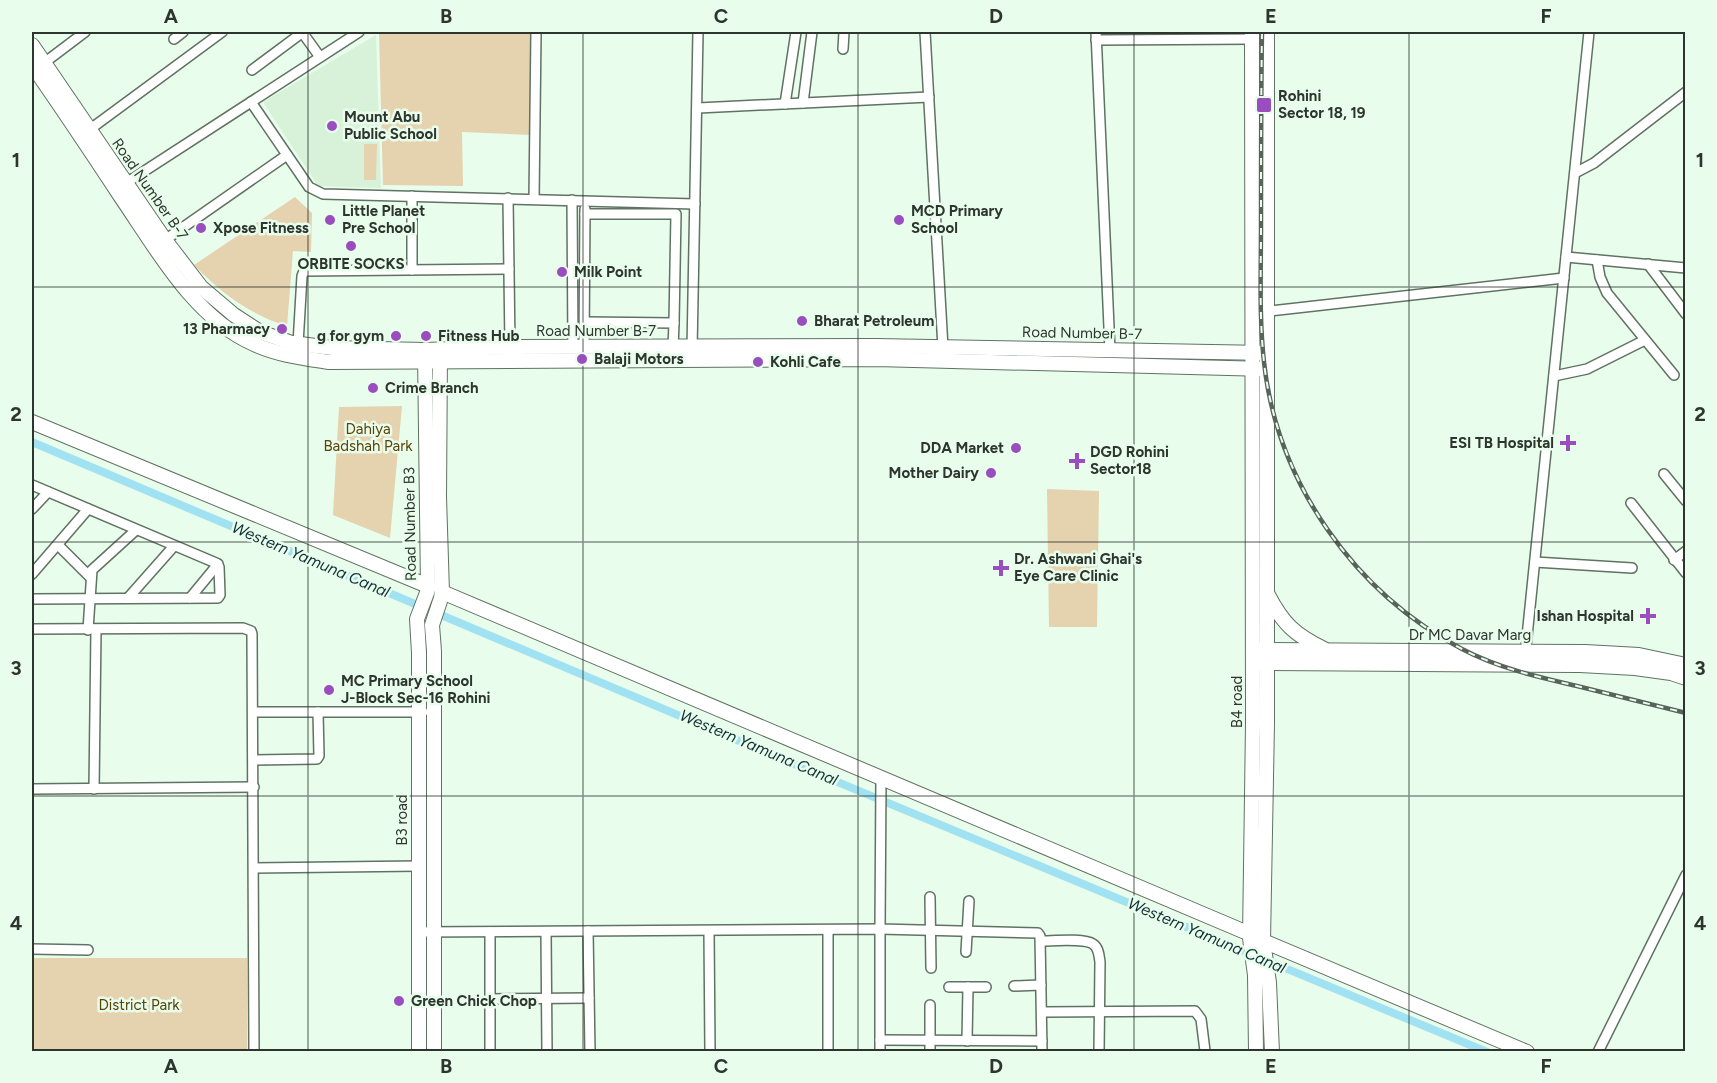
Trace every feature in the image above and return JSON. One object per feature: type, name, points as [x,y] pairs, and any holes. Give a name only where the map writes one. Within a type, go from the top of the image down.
[{"type":"street","points":[[38,64],[85,32]]},
{"type":"street","points":[[174,39],[183,32]]},
{"type":"street","points":[[89,130],[222,32]]},
{"type":"street","points":[[252,70],[302,32],[320,57]]},
{"type":"street","points":[[126,183],[359,32]]},
{"type":"street","points":[[534,198],[536,32]]},
{"type":"street","points":[[690,353],[694,269],[698,32]]},
{"type":"street","points":[[784,104],[796,32]]},
{"type":"street","points":[[803,103],[812,32]]},
{"type":"street","points":[[843,49],[844,32]]},
{"type":"street","points":[[925,32],[943,348]]},
{"type":"street","name":"B4 road","points":[[1260,657],[1267,594],[1267,32]]},
{"type":"street","points":[[1525,658],[1589,32]]},
{"type":"street","points":[[1110,350],[1096,36],[1252,35]]},
{"type":"street","name":"B4 road","points":[[1252,35],[1253,491],[1260,657],[1256,1052]]},
{"type":"street","name":"Road Number B-7","points":[[32,45],[38,64],[163,258],[191,296],[223,325],[252,344],[285,356],[329,362],[425,356],[875,352],[943,348],[1267,353]]},
{"type":"street","name":"Road Number B-7","points":[[38,64],[89,130],[165,240],[201,287],[234,315],[260,332],[298,344],[425,356]]},
{"type":"street","points":[[1575,173],[1594,163],[1686,92]]},
{"type":"street","points":[[698,108],[929,98]]},
{"type":"street","points":[[251,102],[306,182],[315,192],[323,194],[695,204]]},
{"type":"street","points":[[165,240],[287,155]]},
{"type":"street","points":[[412,196],[412,270]]},
{"type":"street","points":[[508,198],[510,347]]},
{"type":"street","points":[[572,200],[578,347]]},
{"type":"street","points":[[578,347],[585,322],[585,200]]},
{"type":"street","points":[[585,214],[676,214],[673,347]]},
{"type":"street","points":[[1566,257],[1686,268]]},
{"type":"street","points":[[1597,260],[1600,277],[1607,293],[1674,375]]},
{"type":"street","points":[[1648,264],[1686,315]]},
{"type":"street","points":[[674,267],[694,269]]},
{"type":"street","points":[[298,344],[304,271],[509,269]]},
{"type":"street","points":[[1253,313],[1564,278]]},
{"type":"street","points":[[585,322],[674,323]]},
{"type":"street","points":[[1554,376],[1587,369],[1645,340]]},
{"type":"street","name":"Road Number B-7","points":[[440,356],[510,347],[673,347],[690,353]]},
{"type":"street","name":"Road Number B-7","points":[[875,352],[1202,369],[1267,369]]},
{"type":"street","name":"Road Number B3","points":[[425,356],[434,592]]},
{"type":"street","points":[[434,1052],[434,651],[432,625],[440,356]]},
{"type":"street","points":[[32,422],[881,782],[1527,1052]]},
{"type":"street","points":[[1664,474],[1686,501]]},
{"type":"street","points":[[32,485],[218,564]]},
{"type":"street","points":[[1253,491],[1267,491]]},
{"type":"street","points":[[32,509],[48,492]]},
{"type":"street","points":[[1630,503],[1686,573]]},
{"type":"street","points":[[32,574],[88,509]]},
{"type":"street","points":[[94,789],[90,598],[92,570],[136,530]]},
{"type":"street","points":[[58,545],[91,578]]},
{"type":"street","points":[[128,598],[174,546]]},
{"type":"street","points":[[1674,560],[1686,552]]},
{"type":"street","points":[[1535,562],[1632,568]]},
{"type":"street","points":[[190,598],[218,564]]},
{"type":"street","points":[[32,599],[220,597],[218,564]]},
{"type":"street","name":"B3 road","points":[[419,1052],[417,619],[434,592]]},
{"type":"street","points":[[1267,594],[1276,611],[1291,630],[1303,639],[1329,651]]},
{"type":"street","points":[[32,629],[92,630],[154,627],[247,629],[251,631],[254,712],[254,1052]]},
{"type":"street","name":"Dr MC Davar Marg","points":[[1260,657],[1329,651],[1525,658],[1639,655],[1686,665]]},
{"type":"street","points":[[1260,657],[1525,658],[1635,668],[1671,673],[1686,678]]},
{"type":"street","points":[[254,712],[434,712]]},
{"type":"street","points":[[254,760],[317,759],[319,756],[318,712]]},
{"type":"street","points":[[880,1052],[881,782]]},
{"type":"street","points":[[32,789],[254,787]]},
{"type":"street","points":[[254,868],[419,866]]},
{"type":"street","points":[[1598,1052],[1686,875]]},
{"type":"street","points":[[930,897],[931,968]]},
{"type":"street","points":[[966,952],[969,901]]},
{"type":"street","points":[[419,933],[709,930],[1037,932],[1041,941],[1042,1052]]},
{"type":"street","points":[[709,930],[710,1052]]},
{"type":"street","points":[[828,930],[828,1052]]},
{"type":"street","points":[[588,931],[590,1052]]},
{"type":"street","points":[[490,932],[490,1052]]},
{"type":"street","points":[[546,932],[547,1052]]},
{"type":"street","name":"B4 road","points":[[1257,940],[1269,983],[1272,1052]]},
{"type":"street","points":[[1041,941],[1084,942],[1094,944],[1098,949],[1100,962],[1099,1052]]},
{"type":"street","points":[[32,949],[88,950]]},
{"type":"street","points":[[1014,986],[1041,985]]},
{"type":"street","points":[[949,987],[987,987]]},
{"type":"street","points":[[968,987],[971,1052]]},
{"type":"street","points":[[490,999],[589,999]]},
{"type":"street","points":[[930,1005],[930,1052]]},
{"type":"street","points":[[1043,1012],[1195,1011],[1201,1019],[1205,1051]]},
{"type":"street","points":[[880,1040],[1042,1041]]},
{"type":"shaded area","points":[[376,35],[381,188],[318,186],[263,102]]},
{"type":"green space","points":[[379,32],[531,32],[530,135],[462,132],[463,186],[383,185]]},
{"type":"green space","points":[[364,144],[377,144],[376,180],[364,180]]},
{"type":"green space","points":[[295,197],[312,213],[311,252],[293,251],[287,326],[261,316],[236,302],[194,265]]},
{"type":"green space","name":"Dahiya Badshah Park","points":[[402,406],[390,538],[333,515],[339,407]]},
{"type":"green space","points":[[1047,489],[1099,491],[1097,627],[1049,627]]},
{"type":"green space","name":"District Park","points":[[32,958],[247,958],[247,1051],[32,1051]]},
{"type":"waterway","name":"Western Yamuna Canal","points":[[32,442],[751,746],[1487,1052]]},
{"type":"railway","points":[[1262,32],[1261,328],[1264,362],[1272,407],[1285,450],[1304,491],[1328,530],[1356,565],[1388,598],[1423,626],[1462,649],[1490,662],[1518,671],[1686,713]]},
{"type":"place","name":"Rohini Sector 18, 19","points":[[1264,105]]},
{"type":"place","name":"Mount Abu Public School","points":[[332,126]]},
{"type":"place","name":"Little Planet Pre School","points":[[330,220]]},
{"type":"place","name":"MCD Primary School","points":[[899,220]]},
{"type":"place","name":"Xpose Fitness","points":[[201,228]]},
{"type":"place","name":"ORBITE SOCKS","points":[[351,246]]},
{"type":"place","name":"Milk Point","points":[[562,272]]},
{"type":"place","name":"Bharat Petroleum","points":[[802,321]]},
{"type":"place","name":"13 Pharmacy","points":[[282,329]]},
{"type":"place","name":"g for gym","points":[[396,336]]},
{"type":"place","name":"Fitness Hub","points":[[426,336]]},
{"type":"place","name":"Balaji Motors","points":[[582,359]]},
{"type":"place","name":"Kohli Cafe","points":[[758,362]]},
{"type":"place","name":"Crime Branch","points":[[373,388]]},
{"type":"place","name":"ESI TB Hospital","points":[[1568,443]]},
{"type":"place","name":"DDA Market","points":[[1016,448]]},
{"type":"place","name":"DGD Rohini Sector18","points":[[1077,461]]},
{"type":"place","name":"Mother Dairy","points":[[991,473]]},
{"type":"place","name":"Dr. Ashwani Ghai's Eye Care Clinic","points":[[1001,568]]},
{"type":"place","name":"Ishan Hospital","points":[[1648,616]]},
{"type":"place","name":"MC Primary School J-Block Sec-16 Rohini","points":[[329,690]]},
{"type":"place","name":"Green Chick Chop","points":[[399,1001]]}]
